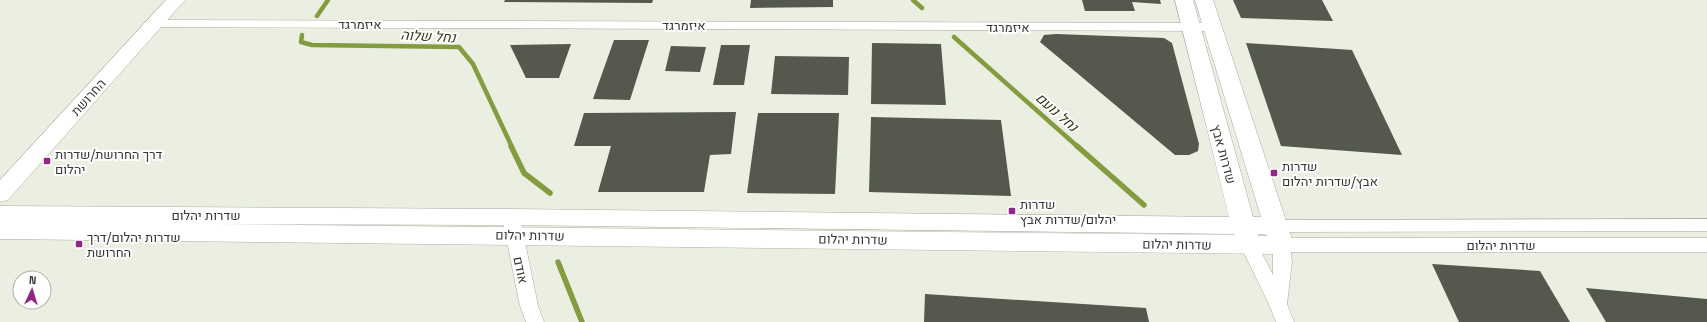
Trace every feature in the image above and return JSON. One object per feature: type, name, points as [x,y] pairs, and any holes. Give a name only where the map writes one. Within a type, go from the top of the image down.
[{"type":"street","name":"החרושת","points":[[0,194],[176,0]]},
{"type":"street","name":"שדרות אבץ","points":[[1184,0],[1246,235],[1256,262],[1279,302],[1285,322]]},
{"type":"street","name":"שדרות אבץ","points":[[1204,0],[1279,236],[1283,262],[1279,302]]},
{"type":"street","name":"איזמרגד","points":[[155,24],[1213,28]]},
{"type":"street","name":"שדרות יהלום","points":[[0,214],[513,226],[1246,235],[1707,245]]},
{"type":"street","name":"שדרות יהלום","points":[[1279,236],[1707,225]]},
{"type":"street","name":"שדרות יהלום","points":[[0,230],[513,226]]},
{"type":"street","name":"אודם","points":[[513,226],[529,306],[535,322]]},
{"type":"building","points":[[505,0],[653,0],[652,3],[504,2]]},
{"type":"building","points":[[751,0],[833,0],[833,7],[750,8]]},
{"type":"building","points":[[1082,0],[1160,0],[1161,4],[1132,2],[1135,11],[1085,11]]},
{"type":"building","points":[[1233,0],[1322,0],[1333,21],[1241,18]]},
{"type":"building","points":[[1056,34],[1164,38],[1172,43],[1199,144],[1198,151],[1189,155],[1175,155],[1040,42],[1044,35]]},
{"type":"building","points":[[614,40],[649,40],[630,100],[593,99]]},
{"type":"building","points":[[872,43],[941,44],[946,105],[871,104]]},
{"type":"building","points":[[1246,43],[1352,50],[1402,155],[1281,146]]},
{"type":"building","points":[[571,44],[559,78],[526,78],[510,45]]},
{"type":"building","points":[[721,45],[750,45],[744,85],[713,85]]},
{"type":"building","points":[[671,46],[706,47],[700,72],[665,71]]},
{"type":"building","points":[[775,56],[849,57],[848,95],[771,94]]},
{"type":"building","points":[[736,112],[731,154],[710,155],[704,192],[598,192],[611,146],[574,146],[584,113]]},
{"type":"building","points":[[758,113],[839,113],[835,194],[747,193]]},
{"type":"building","points":[[871,117],[1001,120],[1011,196],[869,192]]},
{"type":"building","points":[[1432,264],[1540,271],[1570,322],[1459,322]]},
{"type":"building","points":[[1586,288],[1707,299],[1707,322],[1606,322]]},
{"type":"building","points":[[925,294],[1146,308],[1149,322],[924,322]]},
{"type":"waterway","name":"נחל שלוה","points":[[317,16],[328,0]]},
{"type":"waterway","name":"נחל נועם","points":[[913,0],[922,8]]},
{"type":"waterway","name":"נחל שלוה","points":[[302,35],[301,42],[312,45],[459,47],[473,64],[512,147]]},
{"type":"waterway","name":"נחל נועם","points":[[954,37],[1078,147]]},
{"type":"waterway","name":"נחל שלוה","points":[[511,146],[524,173],[550,193]]},
{"type":"waterway","name":"נחל נועם","points":[[1077,146],[1144,205]]},
{"type":"waterway","name":"נחל שלוה","points":[[558,262],[582,322]]},
{"type":"place","name":"דרך החרושת/שדרות יהלום","points":[[47,161]]},
{"type":"place","name":"שדרות אבץ/שדרות יהלום","points":[[1274,173]]},
{"type":"place","name":"שדרות יהלום/שדרות אבץ","points":[[1012,211]]},
{"type":"place","name":"שדרות יהלום/דרך החרושת","points":[[79,244]]}]
